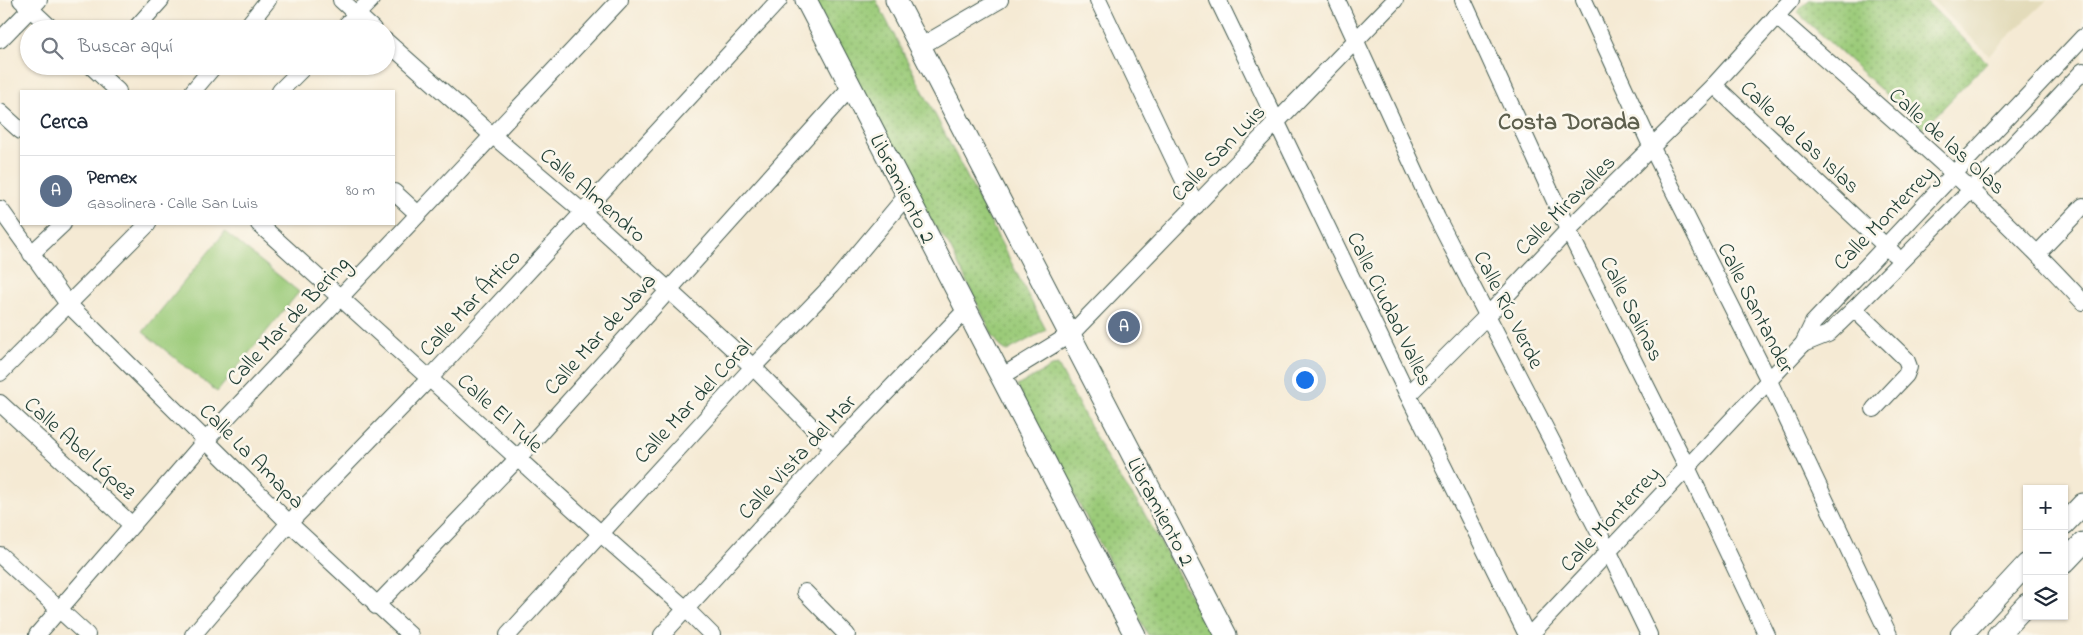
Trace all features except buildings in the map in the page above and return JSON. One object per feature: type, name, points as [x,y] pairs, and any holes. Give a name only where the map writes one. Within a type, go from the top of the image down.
[{"type":"main road","name":"Libramiento 2","points":[[806,0],[1135,635]]},
{"type":"main road","name":"Libramiento 2","points":[[896,0],[1226,635]]},
{"type":"main road","points":[[2068,520],[2083,504]]},
{"type":"main road","points":[[2068,559],[2083,543]]},
{"type":"main road","points":[[1961,635],[2023,568]]},
{"type":"main road","points":[[1998,635],[2023,608]]},
{"type":"street","points":[[142,20],[161,0]]},
{"type":"street","points":[[251,20],[268,0]]},
{"type":"street","points":[[341,0],[363,20]]},
{"type":"street","points":[[351,20],[371,0]]},
{"type":"street","name":"Calle Mar de Bering","points":[[36,635],[206,440],[620,0]]},
{"type":"street","name":"Calle Mar Ártico","points":[[193,635],[289,523],[430,378],[779,0]]},
{"type":"street","points":[[921,46],[1000,0]]},
{"type":"street","points":[[1098,0],[1196,206]]},
{"type":"street","name":"Calle Ciudad Valles","points":[[1218,0],[1408,395],[1528,635]]},
{"type":"street","name":"Calle Río Verde","points":[[1337,0],[1438,218],[1608,552],[1648,635]]},
{"type":"street","name":"Calle San Luis","points":[[1071,334],[1395,0]]},
{"type":"street","name":"Calle Salinas","points":[[1463,0],[1568,230],[1688,467],[1767,635]]},
{"type":"street","name":"Calle Santander","points":[[1584,0],[1652,148],[1769,381],[1889,635]]},
{"type":"street","name":"Calle Miravalles","points":[[1408,395],[1488,315],[1568,230],[1714,85],[1791,0]]},
{"type":"street","points":[[0,40],[30,3],[44,20]]},
{"type":"street","name":"Calle de las Olas","points":[[1776,16],[1955,174],[2038,253],[2083,302]]},
{"type":"street","name":"Calle Monterrey","points":[[1528,635],[1769,381],[1803,344],[1813,323],[2083,37]]},
{"type":"street","name":"Calle Almendro","points":[[395,49],[492,135],[584,212],[753,366],[833,448]]},
{"type":"street","name":"Calle Monterrey","points":[[1803,344],[1828,334],[1854,310],[2083,71]]},
{"type":"street","points":[[103,75],[117,90]]},
{"type":"street","points":[[194,90],[206,75]]},
{"type":"street","points":[[283,90],[297,75]]},
{"type":"street","name":"Calle de Las Islas","points":[[1714,85],[1901,261]]},
{"type":"street","name":"Calle Mar de Java","points":[[376,606],[518,458],[851,87]]},
{"type":"street","points":[[0,112],[20,130]]},
{"type":"street","points":[[395,193],[418,214]]},
{"type":"street","name":"Calle Mar del Coral","points":[[508,635],[753,366],[832,285],[908,194]]},
{"type":"street","points":[[2038,253],[2083,206]]},
{"type":"street","name":"Calle La Amapa","points":[[0,209],[68,304],[289,523],[376,606],[410,635]]},
{"type":"street","points":[[31,254],[62,225]]},
{"type":"street","points":[[0,373],[147,225]]},
{"type":"street","name":"Calle El Tule","points":[[261,225],[600,534],[686,609],[712,635]]},
{"type":"street","name":"Calle Vista del Mar","points":[[662,635],[833,448],[966,310]]},
{"type":"street","points":[[1854,310],[1906,359],[1909,367],[1906,375],[1874,409]]},
{"type":"street","points":[[1001,377],[1071,334]]},
{"type":"street","name":"Calle Abel López","points":[[0,404],[132,524]]},
{"type":"street","points":[[0,555],[88,635]]},
{"type":"street","points":[[805,592],[846,635]]},
{"type":"shaded area","points":[[1932,0],[2047,0],[1989,55]]},
{"type":"green space","points":[[813,0],[876,0],[1046,330],[1007,351],[1001,347],[993,336],[950,247],[921,206]]},
{"type":"green space","points":[[1809,0],[1925,0],[1987,62],[1923,129],[1797,12]]},
{"type":"green space","points":[[225,232],[299,292],[217,392],[143,332]]},
{"type":"green space","points":[[1058,365],[1106,457],[1143,511],[1212,635],[1148,635],[1017,386]]},
{"type":"place","name":"Pemex","points":[[1124,327]]},
{"type":"district","name":"Costa Dorada","points":[[1569,121]]}]
